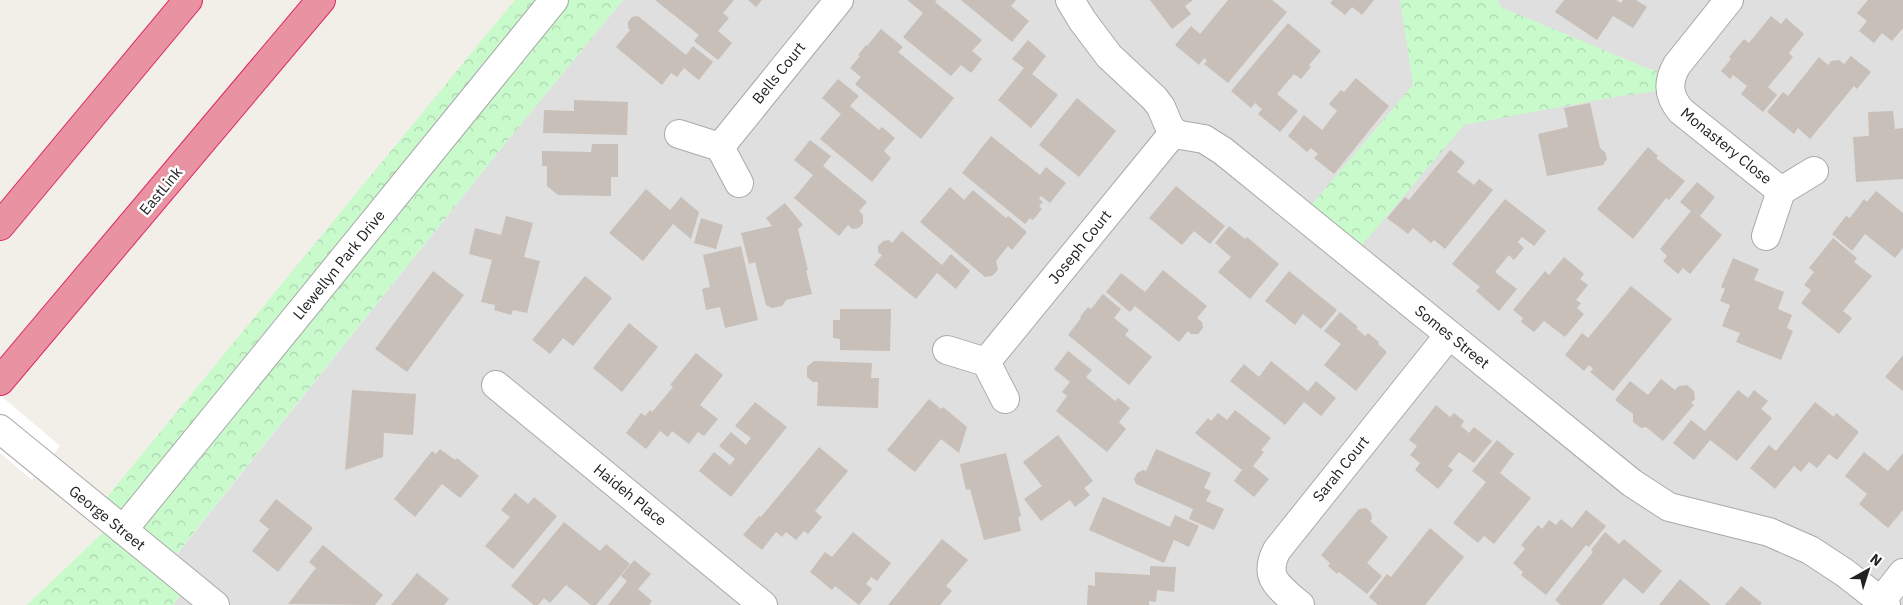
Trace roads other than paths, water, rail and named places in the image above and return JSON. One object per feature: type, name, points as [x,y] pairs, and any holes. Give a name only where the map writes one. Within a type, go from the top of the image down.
[{"type":"highway","points":[[0,226],[188,0]]},
{"type":"highway","name":"EastLink","points":[[0,381],[321,0]]},
{"type":"street","name":"Llewellyn Park Drive","points":[[123,530],[554,0]]},
{"type":"street","name":"Bells Court","points":[[720,147],[839,0]]},
{"type":"street","points":[[1070,0],[1086,26],[1109,56],[1154,98],[1174,132]]},
{"type":"street","name":"Monastery Close","points":[[1729,0],[1672,72],[1670,89],[1672,99],[1681,111],[1781,191]]},
{"type":"street","name":"Somes Street","points":[[1174,132],[1180,135],[1204,139],[1223,151],[1650,496],[1669,507],[1769,532],[1790,541],[1828,561],[1883,603]]},
{"type":"street","name":"Joseph Court","points":[[986,362],[1174,132]]},
{"type":"street","points":[[679,134],[720,147],[739,183]]},
{"type":"street","name":"Monastery Close","points":[[1766,236],[1781,191],[1814,171]]},
{"type":"street","name":"Sarah Court","points":[[1300,605],[1274,582],[1271,564],[1276,550],[1449,335]]},
{"type":"street","points":[[947,350],[986,362],[1005,400]]},
{"type":"street","name":"Haideh Place","points":[[496,385],[763,605]]},
{"type":"street","name":"George Street","points":[[0,429],[215,605]]},
{"type":"street","points":[[1883,603],[1903,573]]}]
